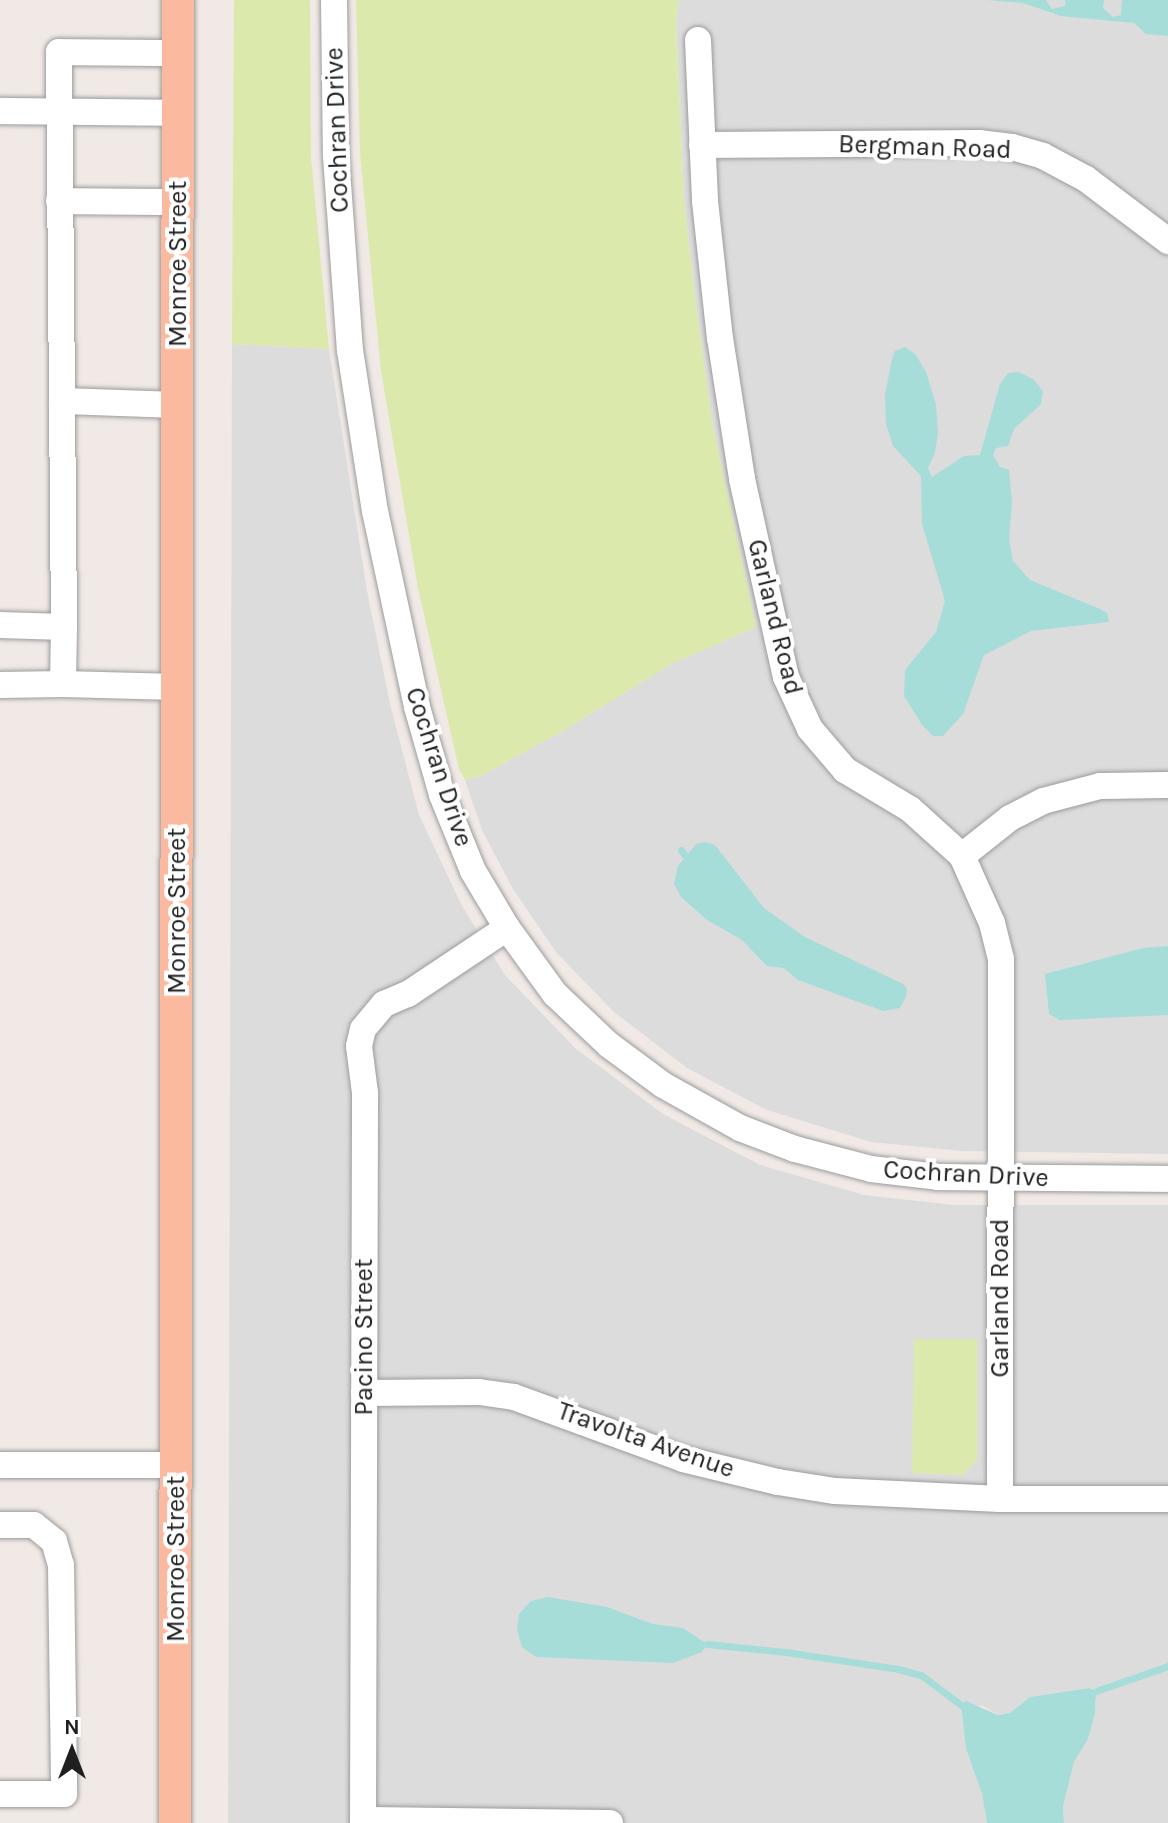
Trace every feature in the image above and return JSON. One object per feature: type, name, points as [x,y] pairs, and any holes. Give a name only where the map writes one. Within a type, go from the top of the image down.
[{"type":"main road","name":"Monroe Street","points":[[175,1823],[178,0]]},
{"type":"street","name":"Cochran Drive","points":[[334,0],[336,156],[350,350],[375,511],[417,707],[442,795],[473,871],[507,928],[555,994],[609,1045],[663,1085],[740,1128],[795,1149],[871,1169],[938,1177],[1168,1179]]},
{"type":"street","name":"Garland Road","points":[[698,40],[702,145],[720,338],[737,447],[786,677],[810,729],[845,770],[910,809],[962,856],[992,923],[1001,959],[1000,1499]]},
{"type":"street","points":[[63,684],[59,52],[178,53]]},
{"type":"street","points":[[0,111],[178,113]]},
{"type":"street","name":"Bergman Road","points":[[702,145],[979,143],[1012,147],[1043,156],[1086,179],[1168,241]]},
{"type":"street","points":[[59,201],[178,202]]},
{"type":"street","points":[[62,401],[178,405]]},
{"type":"street","points":[[0,625],[64,627]]},
{"type":"street","points":[[0,685],[177,687]]},
{"type":"street","points":[[962,856],[1010,818],[1057,796],[1100,786],[1168,785]]},
{"type":"street","name":"Pacino Street","points":[[364,1822],[365,1093],[359,1046],[363,1029],[384,1004],[408,994],[507,928]]},
{"type":"street","name":"Travolta Avenue","points":[[364,1393],[479,1392],[514,1397],[683,1459],[778,1482],[892,1496],[1168,1499]]},
{"type":"street","points":[[0,1465],[176,1465]]},
{"type":"street","points":[[0,1525],[34,1525],[54,1541],[61,1565],[64,1794],[0,1794]]},
{"type":"street","points":[[364,1822],[610,1823]]},
{"type":"shaded area","points":[[679,0],[1168,0],[1168,1154],[962,1151],[871,1142],[767,1110],[687,1068],[613,1011],[556,952],[513,889],[482,830],[465,780],[481,776],[559,733],[673,663],[756,627],[712,422],[696,305],[684,200],[676,24]]},
{"type":"shaded area","points":[[232,344],[329,349],[367,591],[390,704],[419,815],[462,906],[505,975],[575,1048],[663,1114],[760,1165],[864,1195],[954,1205],[1168,1205],[1168,1823],[1064,1823],[1063,1807],[1074,1762],[1088,1739],[1095,1714],[1096,1701],[1089,1688],[1030,1697],[1010,1713],[998,1715],[983,1706],[961,1705],[966,1749],[982,1794],[987,1823],[228,1823]]},
{"type":"green space","points":[[234,0],[310,0],[311,157],[329,349],[232,344]]},
{"type":"green space","points":[[356,0],[679,0],[676,24],[684,200],[696,305],[712,422],[756,627],[673,663],[559,733],[481,776],[465,780],[459,769],[418,588],[381,371],[360,153]]},
{"type":"green space","points":[[914,1339],[977,1339],[977,1460],[963,1475],[912,1473]]},
{"type":"water","points":[[986,0],[1046,0],[1052,9],[1065,6],[1065,0],[1104,0],[1103,8],[1113,17],[1121,15],[1122,0],[1168,0],[1168,36],[1146,34],[1134,23],[1061,16],[1023,3]]},
{"type":"water","points":[[905,347],[916,355],[926,372],[936,404],[938,433],[935,453],[928,468],[932,477],[964,456],[980,455],[1000,384],[1008,373],[1019,372],[1033,379],[1043,391],[1041,404],[1014,429],[1008,446],[996,448],[993,455],[1000,467],[1009,470],[1012,501],[1009,540],[1013,561],[1030,580],[1100,609],[1107,613],[1109,622],[1031,631],[984,655],[963,714],[943,736],[933,736],[922,725],[904,696],[905,670],[936,632],[945,601],[922,524],[921,476],[893,446],[886,424],[885,395],[892,359],[895,351]]},
{"type":"water","points":[[705,842],[715,845],[764,908],[805,937],[903,984],[907,989],[906,997],[900,1008],[883,1011],[798,980],[784,968],[767,966],[742,940],[707,920],[681,897],[674,884],[678,866],[696,844]]},
{"type":"water","points":[[1168,946],[1168,1015],[1060,1020],[1049,1014],[1045,974],[1143,948]]},
{"type":"water","points":[[548,1597],[607,1607],[653,1624],[683,1628],[707,1644],[702,1652],[673,1663],[536,1657],[522,1647],[517,1630],[519,1614],[531,1601]]},
{"type":"water","points":[[1089,1688],[1096,1691],[1095,1714],[1088,1739],[1074,1762],[1063,1807],[1064,1823],[987,1823],[982,1794],[966,1749],[961,1705],[966,1701],[998,1715],[1010,1713],[1030,1697]]},
{"type":"waterway","points":[[681,850],[687,858]]},
{"type":"waterway","points":[[707,1644],[898,1669],[921,1675],[961,1705]]},
{"type":"waterway","points":[[1096,1691],[1168,1666]]}]
